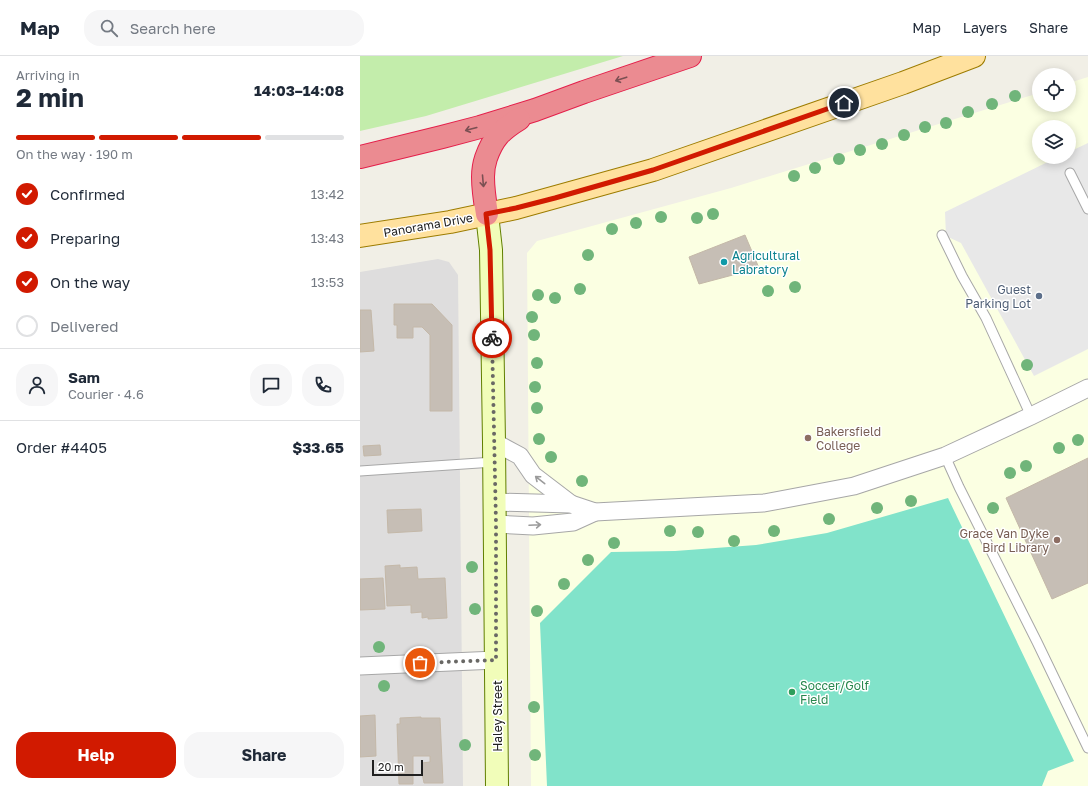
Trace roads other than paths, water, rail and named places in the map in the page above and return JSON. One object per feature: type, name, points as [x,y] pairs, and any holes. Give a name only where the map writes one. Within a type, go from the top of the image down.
[{"type":"highway","points":[[360,157],[442,137],[536,110],[690,56]]},
{"type":"highway","points":[[486,214],[483,175],[485,163],[493,142],[507,126],[536,110]]},
{"type":"main road","name":"Panorama Drive","points":[[360,236],[450,222],[516,208],[653,170],[903,83],[974,56]]},
{"type":"street","name":"Haley Street","points":[[486,214],[490,250],[494,502],[496,524],[497,786]]},
{"type":"street","points":[[496,524],[533,526],[573,522],[595,512],[764,503],[854,486],[945,456],[1088,388]]},
{"type":"street","points":[[494,452],[520,456],[533,474],[571,504]]},
{"type":"street","points":[[494,502],[571,504],[595,512]]},
{"type":"street","points":[[360,666],[496,660]]},
{"type":"lane","points":[[1070,173],[1088,209]]},
{"type":"lane","points":[[942,235],[962,276],[986,318],[1031,416]]},
{"type":"lane","points":[[360,472],[494,452]]},
{"type":"lane","points":[[945,456],[1088,748]]},
{"type":"place","name":"Agricultural Labratory","points":[[724,262]]},
{"type":"place","name":"Guest Parking Lot","points":[[1039,296]]},
{"type":"place","name":"Bakersfield College","points":[[808,438]]},
{"type":"place","name":"Grace Van Dyke Bird Library","points":[[1057,540]]},
{"type":"place","name":"Soccer/Golf Field","points":[[792,692]]}]
